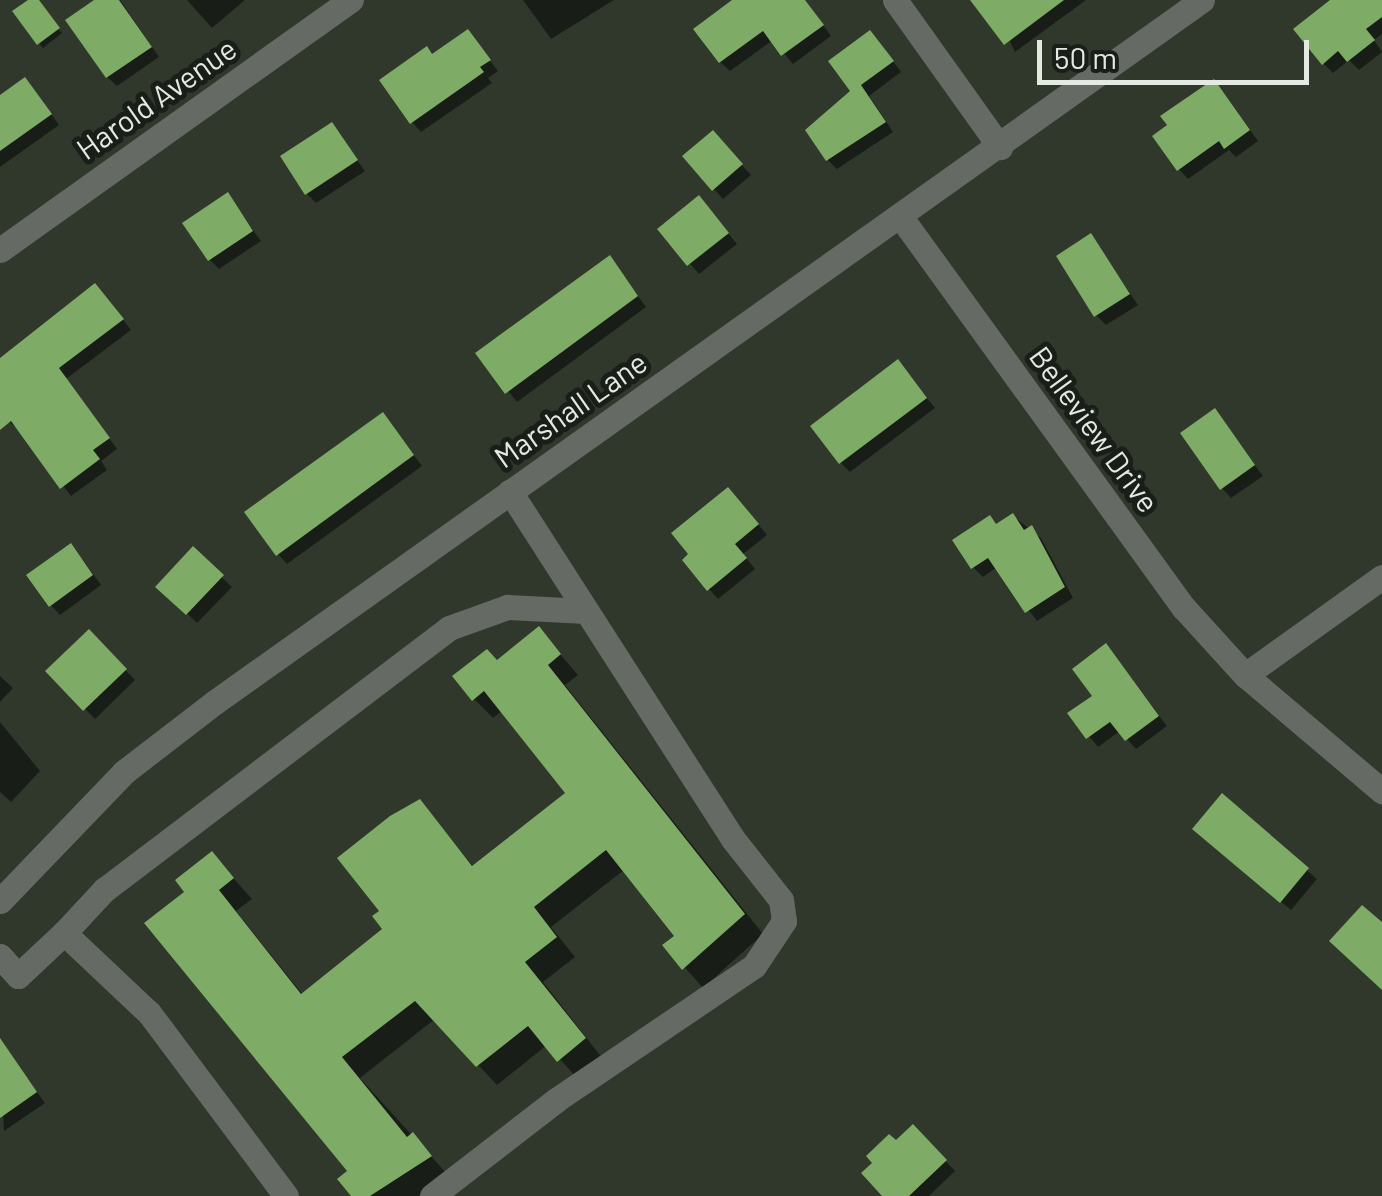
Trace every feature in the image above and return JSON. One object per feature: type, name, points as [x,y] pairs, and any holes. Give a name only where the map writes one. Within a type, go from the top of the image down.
[{"type":"street","name":"Harold Avenue","points":[[0,250],[351,0]]},
{"type":"street","points":[[895,0],[1000,147]]},
{"type":"street","name":"Marshall Lane","points":[[0,901],[124,772],[510,491],[1202,0]]},
{"type":"street","name":"Belleview Drive","points":[[900,216],[1184,608],[1245,674],[1382,791]]},
{"type":"street","points":[[432,1196],[556,1100],[754,966],[784,921],[781,900],[734,839],[510,491]]},
{"type":"street","points":[[1245,674],[1382,576]]},
{"type":"street","points":[[0,956],[18,976],[104,890],[450,628],[508,607],[586,612]]},
{"type":"street","points":[[64,932],[149,1014],[286,1196]]},
{"type":"building","points":[[28,0],[39,0],[60,28],[37,45],[12,11]]},
{"type":"building","points":[[94,0],[119,0],[152,47],[106,78],[65,20]]},
{"type":"building","points":[[732,0],[805,0],[824,25],[781,56],[763,31],[719,63],[693,29]]},
{"type":"building","points":[[970,0],[1064,0],[1004,45]]},
{"type":"building","points":[[1330,0],[1382,0],[1382,17],[1366,29],[1375,40],[1347,62],[1338,51],[1322,65],[1293,29]]},
{"type":"building","points":[[468,29],[491,60],[480,67],[484,72],[410,124],[379,80],[427,46],[432,54]]},
{"type":"building","points":[[870,30],[894,61],[861,85],[886,122],[826,161],[805,130],[850,91],[828,61]]},
{"type":"building","points":[[25,77],[52,114],[0,151],[0,95]]},
{"type":"building","points":[[1214,79],[1250,130],[1224,149],[1219,141],[1177,171],[1152,136],[1167,125],[1160,116]]},
{"type":"building","points":[[332,122],[358,160],[305,195],[280,156]]},
{"type":"building","points":[[713,130],[743,164],[712,191],[682,156]]},
{"type":"building","points":[[228,192],[253,231],[208,261],[182,223]]},
{"type":"building","points":[[699,195],[729,233],[687,266],[657,229]]},
{"type":"building","points":[[1091,233],[1130,294],[1094,317],[1056,256]]},
{"type":"building","points":[[610,255],[638,296],[505,394],[475,353]]},
{"type":"building","points":[[95,283],[124,319],[59,368],[110,438],[93,450],[100,459],[60,489],[11,421],[0,430],[0,358]]},
{"type":"building","points":[[898,359],[927,398],[839,464],[810,426]]},
{"type":"building","points":[[1215,408],[1255,465],[1220,490],[1180,433]]},
{"type":"building","points":[[383,412],[414,455],[276,556],[244,512]]},
{"type":"building","points":[[728,487],[759,524],[735,544],[747,558],[707,591],[682,560],[688,554],[671,533]]},
{"type":"building","points":[[1013,513],[1024,530],[1032,525],[1065,587],[1025,613],[988,558],[971,569],[952,540],[990,515],[996,524]]},
{"type":"building","points":[[71,543],[93,575],[49,607],[26,575]]},
{"type":"building","points":[[193,546],[224,575],[186,615],[155,587]]},
{"type":"building","points":[[539,626],[561,654],[548,665],[745,914],[682,970],[662,945],[674,936],[606,850],[534,907],[557,937],[525,962],[586,1038],[557,1062],[528,1026],[476,1067],[415,1001],[342,1057],[407,1137],[413,1132],[432,1156],[370,1196],[351,1196],[337,1179],[347,1171],[144,923],[184,892],[175,880],[212,851],[234,878],[219,890],[301,994],[382,929],[372,916],[379,911],[337,858],[390,816],[420,799],[472,866],[565,793],[484,691],[472,701],[452,676],[487,649],[497,660]]},
{"type":"building","points":[[89,629],[127,669],[83,711],[45,671]]},
{"type":"building","points":[[1106,643],[1159,716],[1125,741],[1110,722],[1086,739],[1067,713],[1092,696],[1072,669]]},
{"type":"building","points":[[1222,793],[1309,868],[1280,903],[1192,829]]},
{"type":"building","points":[[1362,905],[1382,922],[1382,990],[1329,941]]},
{"type":"building","points":[[0,1038],[37,1092],[0,1118]]},
{"type":"building","points":[[913,1124],[947,1160],[909,1196],[882,1196],[861,1173],[872,1163],[866,1156],[889,1134],[896,1140]]}]
